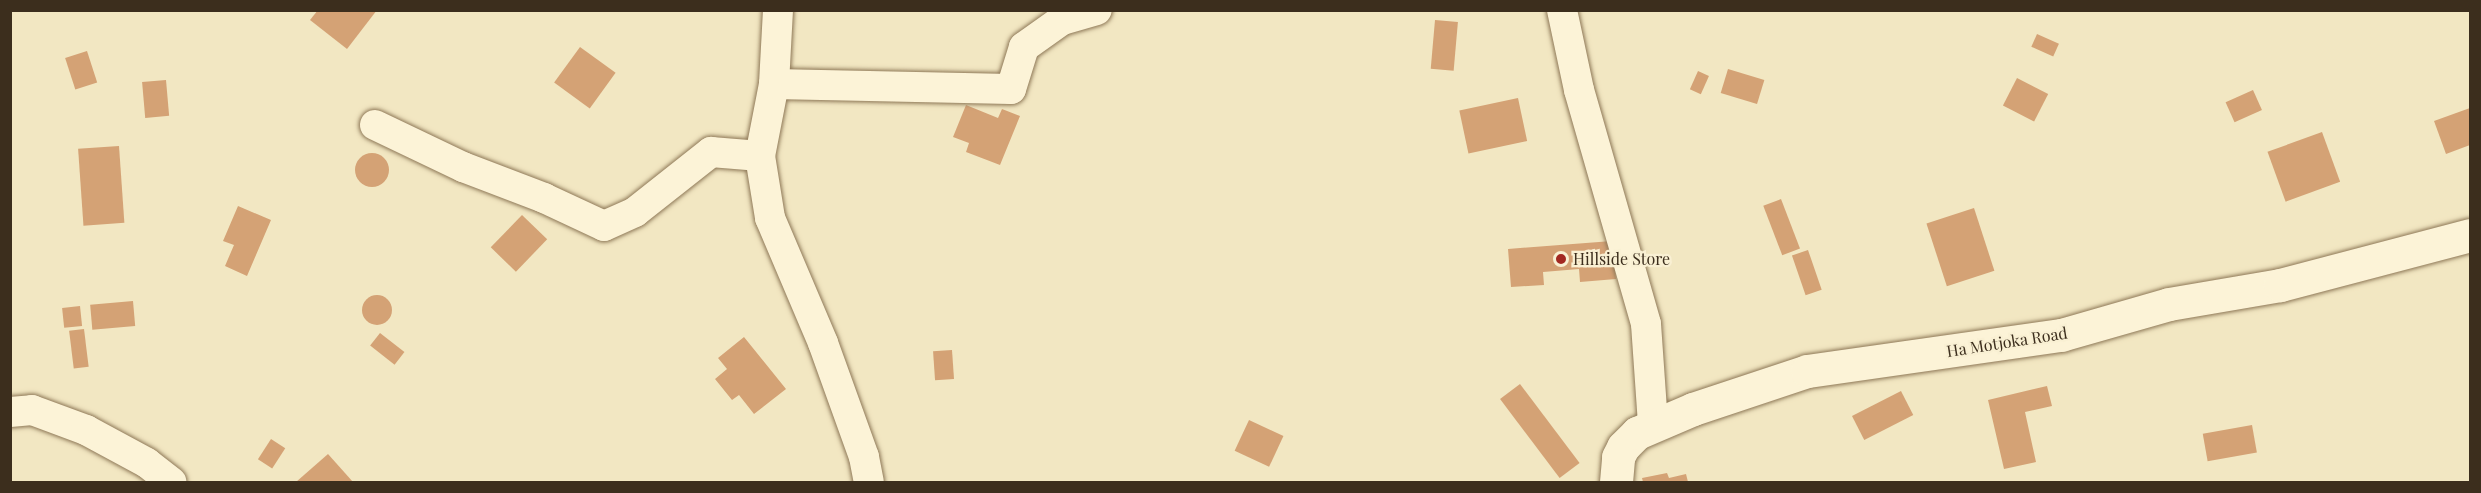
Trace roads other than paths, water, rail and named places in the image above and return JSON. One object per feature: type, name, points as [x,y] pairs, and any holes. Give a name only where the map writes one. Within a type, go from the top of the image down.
[{"type":"street","points":[[778,10],[774,84],[760,156],[770,218],[823,344],[864,457],[870,483]]},
{"type":"street","points":[[774,84],[1011,89],[1024,47],[1062,20],[1097,10]]},
{"type":"street","points":[[1562,10],[1579,90],[1646,324],[1653,424]]},
{"type":"street","points":[[375,125],[463,167],[544,198],[604,226],[635,212],[711,152],[760,156]]},
{"type":"street","name":"Ha Motjoka Road","points":[[1616,483],[1618,457],[1623,447],[1637,433],[1653,424],[1807,371],[2061,335],[2169,304],[2280,285],[2470,235]]},
{"type":"street","points":[[10,412],[32,410],[86,430],[147,463],[171,483]]},
{"type":"place","name":"Hillside Store","points":[[1561,259]]}]
